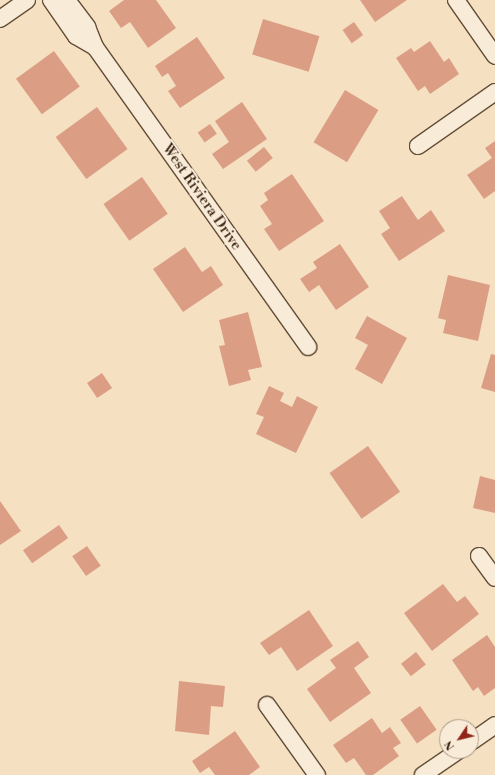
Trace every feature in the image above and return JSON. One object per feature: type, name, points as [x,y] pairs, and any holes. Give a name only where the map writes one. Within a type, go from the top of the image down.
[{"type":"street","points":[[0,19],[28,0]]},
{"type":"street","name":"West Riviera Drive","points":[[51,0],[76,36],[96,47]]},
{"type":"street","name":"West Riviera Drive","points":[[67,0],[87,27],[96,47],[308,347]]},
{"type":"street","points":[[456,0],[495,56]]},
{"type":"street","points":[[418,146],[495,92]]},
{"type":"street","points":[[479,556],[495,578]]},
{"type":"street","points":[[267,705],[316,775]]},
{"type":"street","points":[[479,736],[495,725]]},
{"type":"street","points":[[423,775],[446,759]]},
{"type":"building","points":[[124,0],[156,0],[176,28],[148,48],[130,22],[121,28],[109,11]]},
{"type":"building","points":[[360,0],[407,0],[375,22]]},
{"type":"building","points":[[263,19],[319,36],[309,72],[252,54]]},
{"type":"building","points":[[354,22],[363,35],[352,43],[343,30]]},
{"type":"building","points":[[197,37],[225,78],[180,108],[168,91],[176,86],[168,73],[162,77],[155,66]]},
{"type":"building","points":[[430,41],[444,62],[449,58],[459,74],[430,94],[425,86],[418,91],[396,58],[411,48],[414,52]]},
{"type":"building","points":[[54,51],[80,87],[42,114],[16,79]]},
{"type":"building","points":[[345,90],[378,110],[347,162],[314,142]]},
{"type":"building","points":[[242,102],[267,139],[223,169],[212,154],[229,142],[215,121]]},
{"type":"building","points":[[97,107],[128,149],[86,179],[56,137]]},
{"type":"building","points":[[210,124],[217,134],[205,142],[198,133]]},
{"type":"building","points":[[495,141],[495,191],[484,199],[467,175],[492,158],[485,148]]},
{"type":"building","points":[[264,147],[273,158],[256,172],[247,161]]},
{"type":"building","points":[[292,174],[324,221],[279,251],[264,229],[272,224],[260,206],[268,200],[264,193]]},
{"type":"building","points":[[142,177],[168,214],[129,241],[103,204]]},
{"type":"building","points":[[402,196],[418,220],[431,210],[445,231],[399,261],[381,234],[390,228],[379,211]]},
{"type":"building","points":[[340,244],[369,287],[336,310],[319,285],[309,292],[300,279],[317,268],[313,262]]},
{"type":"building","points":[[185,247],[202,272],[211,266],[223,285],[183,312],[153,269]]},
{"type":"building","points":[[448,275],[490,285],[478,341],[443,333],[446,320],[438,318]]},
{"type":"building","points":[[248,312],[262,367],[248,370],[251,380],[229,386],[219,346],[225,345],[219,320]]},
{"type":"building","points":[[367,316],[407,338],[382,384],[355,369],[368,345],[355,338]]},
{"type":"building","points":[[491,354],[495,355],[495,392],[481,388]]},
{"type":"building","points":[[102,373],[112,388],[97,398],[87,383]]},
{"type":"building","points":[[269,386],[284,393],[280,401],[292,407],[297,396],[318,407],[296,453],[256,434],[264,417],[256,414]]},
{"type":"building","points":[[368,446],[400,492],[362,519],[329,473]]},
{"type":"building","points":[[480,476],[495,480],[495,513],[473,508]]},
{"type":"building","points":[[0,501],[21,531],[0,545]]},
{"type":"building","points":[[59,525],[68,538],[32,563],[23,550]]},
{"type":"building","points":[[87,546],[101,566],[86,576],[72,556]]},
{"type":"building","points":[[443,584],[457,602],[465,596],[479,614],[432,651],[404,613]]},
{"type":"building","points":[[309,610],[333,646],[297,671],[281,647],[269,655],[260,643]]},
{"type":"building","points":[[487,635],[495,647],[495,688],[484,696],[478,687],[473,691],[452,660]]},
{"type":"building","points":[[358,641],[369,657],[354,668],[371,693],[330,722],[307,689],[336,668],[330,660]]},
{"type":"building","points":[[416,652],[426,665],[411,676],[401,664]]},
{"type":"building","points":[[179,681],[225,686],[223,707],[211,706],[209,735],[175,731]]},
{"type":"building","points":[[420,706],[437,730],[417,744],[400,720]]},
{"type":"building","points":[[372,718],[382,733],[390,727],[401,743],[393,748],[399,756],[373,775],[366,775],[354,758],[346,763],[333,745]]},
{"type":"building","points":[[235,731],[260,767],[249,775],[215,775],[209,767],[200,773],[192,761]]}]
